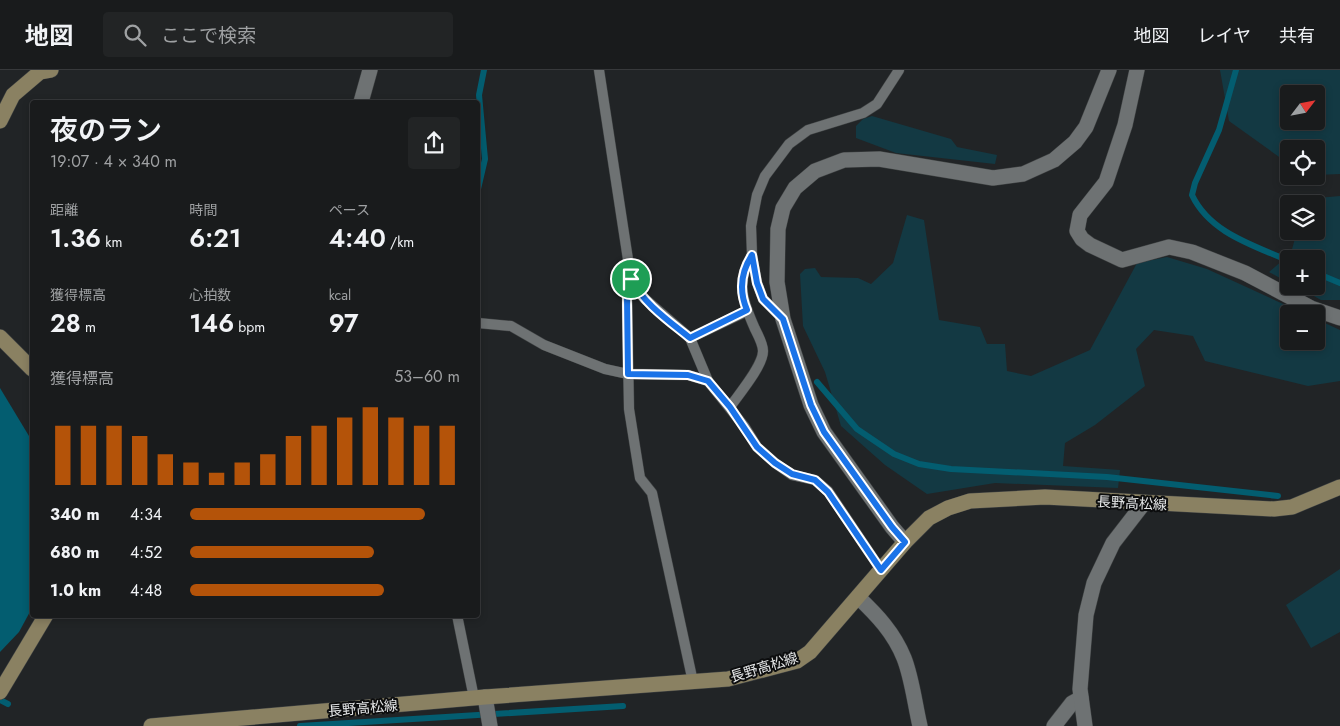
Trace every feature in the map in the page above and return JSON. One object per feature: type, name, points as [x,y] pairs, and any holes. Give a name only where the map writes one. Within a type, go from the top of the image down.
[{"type":"main road","points":[[0,121],[14,95],[44,71]]},
{"type":"main road","points":[[0,337],[30,367]]},
{"type":"main road","name":"長野高松線","points":[[151,726],[485,710],[728,679],[797,661],[810,652],[928,518],[948,508],[970,501],[1045,497],[1274,509],[1292,507],[1340,487]]},
{"type":"main road","points":[[0,692],[44,618]]},
{"type":"street","points":[[362,100],[370,70]]},
{"type":"street","points":[[905,542],[892,527],[824,432],[811,405],[783,319],[777,282],[778,229],[783,208],[795,188],[815,171],[844,160],[879,159],[992,178],[1022,174],[1054,160],[1075,142],[1086,127],[1109,70]]},
{"type":"street","points":[[1137,70],[1125,125],[1106,182],[1080,215],[1078,231],[1082,239],[1090,245],[1122,260],[1170,247],[1192,252],[1245,273],[1311,308],[1340,318]]},
{"type":"street","points":[[1085,726],[1080,689],[1086,615],[1094,583],[1113,543],[1144,503]]},
{"type":"street","points":[[858,597],[877,614],[891,633],[904,659],[920,726]]},
{"type":"street","points":[[1054,726],[1072,703],[1081,698]]},
{"type":"lane","points":[[599,70],[631,279],[637,290],[690,338],[708,381],[730,407],[757,447],[775,463],[792,474],[815,480],[828,492],[881,570]]},
{"type":"lane","points":[[783,319],[763,299],[757,283],[752,255],[751,226],[757,195],[765,176],[789,144],[808,130],[863,113],[877,104],[898,70]]},
{"type":"lane","points":[[730,407],[761,361],[764,349],[744,303],[742,287],[744,268],[752,255]]},
{"type":"lane","points":[[631,279],[627,298],[629,409],[640,478],[652,492],[693,682]]},
{"type":"lane","points":[[690,338],[747,310]]},
{"type":"lane","points":[[480,323],[511,326],[544,345],[605,369],[628,374],[688,375],[708,381]]},
{"type":"lane","points":[[458,618],[485,710]]},
{"type":"shaded area","points":[[1220,70],[1340,70],[1340,174],[1325,175],[1325,140],[1280,140],[1280,158],[1229,121]]},
{"type":"shaded area","points":[[872,116],[951,139],[957,147],[997,155],[995,164],[896,153],[856,138],[856,126],[863,119]]},
{"type":"shaded area","points":[[1340,196],[1340,300],[1321,300],[1312,295],[1325,295],[1325,250],[1292,250],[1295,240],[1325,240],[1325,197]]},
{"type":"shaded area","points":[[907,215],[924,220],[939,320],[980,327],[987,344],[1005,344],[1007,371],[1031,376],[1090,350],[1137,263],[1167,257],[1207,269],[1285,305],[1280,305],[1280,350],[1325,350],[1325,323],[1340,330],[1340,381],[1308,386],[1205,361],[1193,336],[1154,330],[1136,349],[1145,386],[1095,425],[1065,443],[1063,466],[1120,470],[1118,488],[995,483],[927,494],[885,465],[841,426],[825,372],[803,326],[800,274],[805,269],[815,268],[821,277],[858,278],[871,284],[893,263]]},
{"type":"shaded area","points":[[1280,262],[1280,278],[1269,272]]},
{"type":"shaded area","points":[[1340,569],[1340,632],[1311,648],[1286,605]]},
{"type":"water","points":[[0,388],[30,438],[30,612],[19,632],[0,652]]},
{"type":"waterway","points":[[479,100],[484,70]]},
{"type":"waterway","points":[[1236,70],[1219,130],[1195,183],[1192,195],[1200,208],[1221,228],[1247,243],[1280,257]]},
{"type":"waterway","points":[[480,106],[485,159],[480,180]]},
{"type":"waterway","points":[[1325,277],[1340,283]]},
{"type":"waterway","points":[[817,382],[857,429],[894,454],[919,464],[951,469],[1107,477],[1278,496]]},
{"type":"waterway","points":[[0,700],[8,704]]},
{"type":"waterway","points":[[300,726],[623,706]]},
{"type":"route","points":[[752,255],[757,283],[763,299],[783,319],[811,405],[824,432],[892,527],[905,542],[881,570],[828,492],[815,480],[792,474],[775,463],[757,447],[730,407],[708,381],[688,375],[628,374],[627,298],[631,279],[645,299],[690,338],[747,310],[742,287],[744,268],[752,255]]}]
